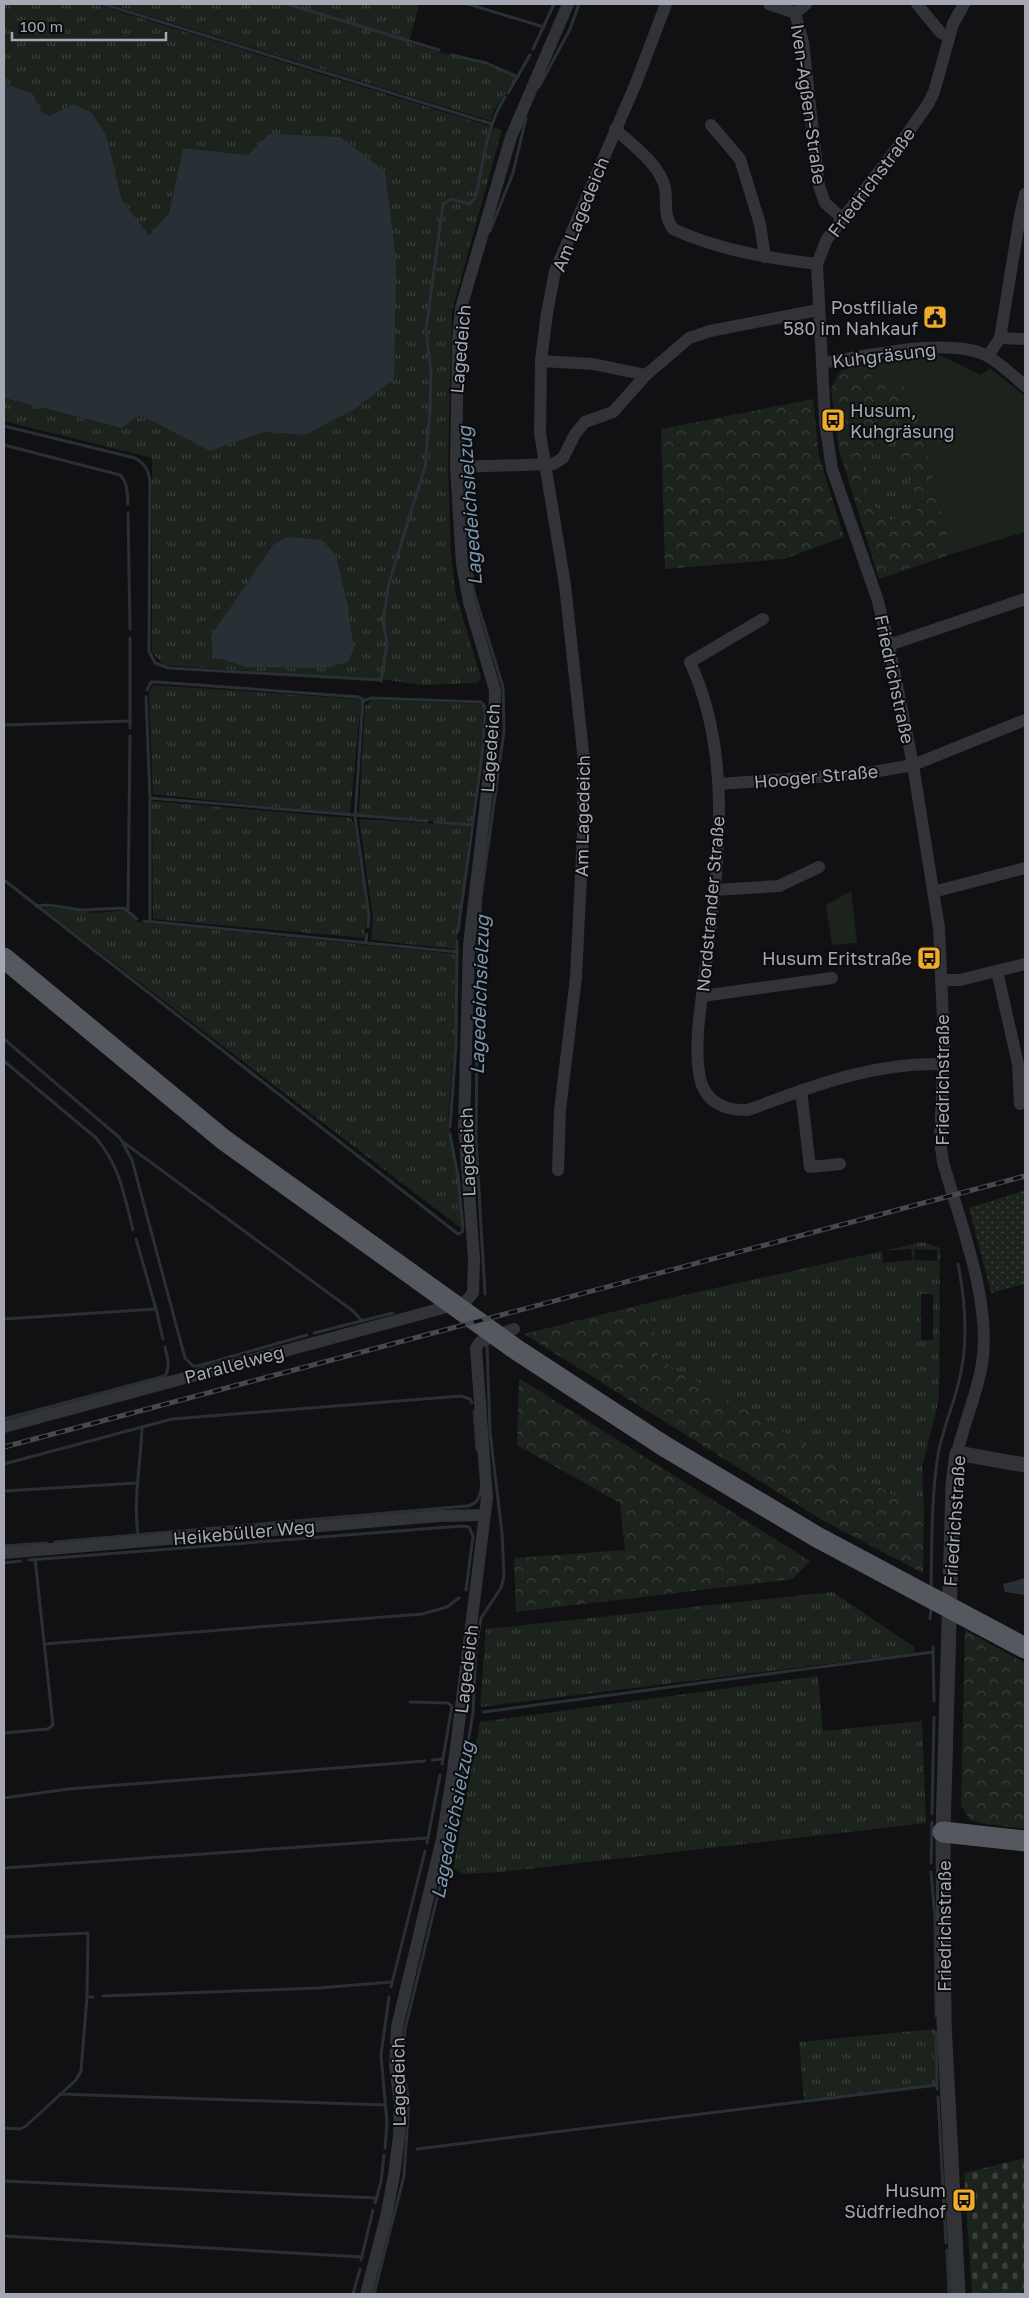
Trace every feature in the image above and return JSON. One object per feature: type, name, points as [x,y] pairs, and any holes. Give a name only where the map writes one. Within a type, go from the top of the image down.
[{"type":"highway","points":[[4,958],[224,1140],[434,1292],[515,1339],[690,1461],[817,1537],[1025,1648]]},
{"type":"highway","points":[[943,1832],[1025,1841]]},
{"type":"street","name":"Lagedeich","points":[[465,1302],[473,1293],[474,1281],[464,1126],[469,944],[494,732],[495,690],[469,602],[462,564],[456,467],[456,389],[460,308],[511,137],[568,4]]},
{"type":"street","name":"Am Lagedeich","points":[[558,1170],[560,1110],[576,977],[583,835],[584,761],[565,585],[540,433],[541,361],[546,313],[555,271],[636,83],[666,4]]},
{"type":"street","name":"Iven-Agßen-Straße","points":[[769,4],[795,13]]},
{"type":"street","name":"Iven-Agßen-Straße","points":[[795,13],[806,4]]},
{"type":"street","points":[[917,4],[941,33],[949,38]]},
{"type":"street","name":"Friedrichstraße","points":[[958,2294],[944,2022],[943,1832],[953,1495],[963,1426],[982,1365],[984,1340],[979,1292],[944,1162],[940,1114],[943,1064],[941,980],[938,928],[933,892],[913,765],[889,645],[874,590],[832,469],[825,422],[817,264],[827,239],[898,147],[928,104],[934,92],[958,13],[964,4]]},
{"type":"street","name":"Iven-Agßen-Straße","points":[[795,13],[803,42],[819,186],[825,203],[842,218]]},
{"type":"street","points":[[711,125],[740,159],[744,168],[760,224],[765,257]]},
{"type":"street","points":[[615,129],[640,152],[662,177],[666,190],[664,210],[673,229],[693,239],[765,257],[817,264]]},
{"type":"street","points":[[988,356],[1000,338],[1025,194]]},
{"type":"street","points":[[456,467],[553,464],[563,458],[575,434],[586,422],[613,412],[646,376],[689,338],[710,331],[818,310]]},
{"type":"street","points":[[1000,338],[1025,338]]},
{"type":"street","name":"Kuhgräsung","points":[[822,364],[903,350],[956,347],[988,356],[1025,386]]},
{"type":"street","points":[[541,361],[593,364],[646,376]]},
{"type":"street","points":[[889,645],[1025,599]]},
{"type":"street","name":"Nordstrander Straße","points":[[764,619],[690,662],[707,708],[718,784],[719,839],[715,890],[702,996],[698,1058],[700,1080],[708,1096],[720,1106],[734,1111],[748,1110],[801,1090]]},
{"type":"street","name":"Hooger Straße","points":[[718,784],[861,774],[913,765],[1025,720]]},
{"type":"street","points":[[715,890],[780,886],[820,867]]},
{"type":"street","points":[[933,892],[1025,868]]},
{"type":"street","points":[[941,980],[960,980],[1025,964]]},
{"type":"street","points":[[996,971],[1018,1064],[1020,1104]]},
{"type":"street","points":[[702,996],[832,978]]},
{"type":"street","points":[[840,1164],[810,1168],[801,1090],[872,1069],[921,1063],[943,1064]]},
{"type":"street","name":"Parallelweg","points":[[4,1427],[465,1302]]},
{"type":"street","name":"Lagedeich","points":[[366,2294],[386,2217],[394,2175],[399,2136],[400,2105],[395,2065],[397,2028],[442,1839],[453,1771],[484,1515],[486,1484],[475,1358],[476,1348],[480,1342],[493,1336],[515,1339]]},
{"type":"street","points":[[958,1453],[1025,1465]]},
{"type":"street","name":"Heikebüller Weg","points":[[4,1552],[438,1516],[484,1515]]},
{"type":"green space","points":[[4,4],[95,4],[502,130],[452,311],[448,465],[451,554],[455,592],[481,678],[478,683],[422,685],[388,680],[164,665],[152,652],[152,458],[4,421],[4,398],[120,428],[140,415],[210,451],[265,432],[304,435],[269,135],[249,155],[183,148],[169,213],[149,235],[122,200],[106,134],[73,104],[49,116],[41,111],[33,94],[4,83]],"holes":[[[336,555],[348,606],[354,649],[348,662]]]},
{"type":"green space","points":[[110,4],[419,4],[409,43],[503,71],[516,77],[493,112],[491,121]]},
{"type":"green space","points":[[937,354],[981,375],[990,368],[1025,396],[1025,532],[952,554],[913,396],[901,383],[873,380],[867,363]]},
{"type":"green space","points":[[867,363],[873,380],[901,383],[913,396],[952,554],[879,579],[839,450],[831,389],[840,371]],"holes":[[[899,442],[919,517],[891,520],[871,504],[860,455]]]},
{"type":"green space","points":[[813,399],[819,456],[844,537],[784,559],[665,569],[661,429]]},
{"type":"green space","points":[[899,441],[919,517],[891,520],[871,504],[860,455]]},
{"type":"green space","points":[[153,685],[357,699],[361,702],[350,815],[153,794],[149,692]]},
{"type":"green space","points":[[372,700],[479,704],[483,706],[481,756],[471,824],[356,815],[359,810],[365,706]]},
{"type":"green space","points":[[152,801],[350,818],[354,823],[368,915],[364,938],[153,919]]},
{"type":"green space","points":[[359,819],[470,826],[456,949],[371,940],[373,919]]},
{"type":"green space","points":[[851,891],[857,943],[832,945],[826,905]]},
{"type":"green space","points":[[45,907],[96,913],[126,910],[137,922],[456,954],[455,1035],[448,1117],[457,1175],[462,1229],[45,910]]},
{"type":"green space","points":[[1025,1190],[1025,1284],[991,1293],[969,1208]]},
{"type":"green space","points":[[923,1242],[940,1248],[939,1399],[922,1467],[924,1513],[658,1360],[648,1303],[882,1251],[883,1263],[913,1260],[911,1249],[883,1251]],"holes":[[[915,1249],[937,1250],[937,1261],[914,1260]],[[921,1294],[933,1294],[933,1340],[921,1340]]]},
{"type":"green space","points":[[648,1303],[659,1360],[924,1513],[923,1573],[822,1520],[524,1334]]},
{"type":"green space","points":[[519,1377],[810,1561],[793,1579],[516,1612],[514,1558],[625,1550],[620,1503],[517,1445]]},
{"type":"green space","points":[[833,1592],[914,1647],[914,1653],[480,1707],[486,1629]]},
{"type":"green space","points":[[965,1630],[1025,1663],[1025,1829],[970,1820],[961,1805]]},
{"type":"green space","points":[[818,1676],[823,1731],[922,1721],[926,1823],[501,1872],[464,1874],[453,1869],[480,1722]]},
{"type":"green space","points":[[935,2029],[936,2084],[804,2100],[799,2042]]},
{"type":"green space","points":[[1025,2158],[1025,2294],[972,2294],[964,2173]]},
{"type":"shaded area","points":[[4,83],[33,94],[41,111],[49,116],[73,104],[91,112],[106,134],[122,200],[149,235],[169,213],[183,148],[248,155],[269,134],[340,137],[385,171],[396,261],[394,379],[353,410],[304,435],[265,432],[210,451],[140,415],[121,428],[4,398]]},
{"type":"shaded area","points":[[287,537],[322,540],[336,555],[348,606],[354,649],[348,662],[325,668],[246,667],[213,656],[211,636],[273,545]]},
{"type":"shaded area","points":[[1025,1578],[1025,1595],[1005,1592],[1003,1584]]},
{"type":"waterway","points":[[103,4],[492,124]]},
{"type":"waterway","points":[[287,4],[439,50]]},
{"type":"waterway","points":[[468,4],[544,27]]},
{"type":"waterway","points":[[533,49],[554,4]]},
{"type":"waterway","name":"Lagedeichsielzug","points":[[539,87],[570,29],[579,4]]},
{"type":"waterway","points":[[452,55],[486,63],[518,77]]},
{"type":"waterway","points":[[508,93],[530,55]]},
{"type":"waterway","points":[[381,681],[387,643],[383,621],[389,583],[425,467],[431,371],[426,330],[443,204],[451,199],[470,204],[476,197],[489,133],[493,120],[505,97]]},
{"type":"waterway","name":"Lagedeichsielzug","points":[[490,231],[513,173],[526,118]]},
{"type":"waterway","points":[[4,426],[135,458],[146,467],[150,481],[149,651],[155,663],[169,668],[381,680]]},
{"type":"waterway","name":"Lagedeichsielzug","points":[[463,426],[463,465]]},
{"type":"waterway","points":[[4,445],[120,475],[126,485],[128,504]]},
{"type":"waterway","name":"Lagedeichsielzug","points":[[464,471],[473,589],[503,687],[504,731],[481,897],[478,944],[476,1140],[485,1294]]},
{"type":"waterway","points":[[128,513],[130,629]]},
{"type":"waterway","points":[[130,638],[130,728]]},
{"type":"waterway","points":[[147,690],[151,682],[157,682],[359,697],[363,701],[371,698],[481,702],[484,705],[485,713],[482,756],[458,931]]},
{"type":"waterway","points":[[146,697],[150,798],[150,921]]},
{"type":"waterway","points":[[363,699],[355,817],[369,916],[368,927]]},
{"type":"waterway","points":[[4,725],[130,721]]},
{"type":"waterway","points":[[128,909],[130,736]]},
{"type":"waterway","points":[[150,798],[427,821]]},
{"type":"waterway","points":[[435,822],[471,825]]},
{"type":"waterway","points":[[4,880],[458,1234],[462,1232],[463,1228],[458,1176],[450,1134]]},
{"type":"waterway","points":[[36,906],[48,905],[82,910],[124,908],[137,919]]},
{"type":"waterway","points":[[144,921],[458,952]]},
{"type":"waterway","points":[[366,941],[367,934]]},
{"type":"waterway","points":[[450,1127],[456,1044],[457,941]]},
{"type":"waterway","points":[[4,1039],[120,1138],[132,1160],[185,1358],[193,1366],[307,1335]]},
{"type":"waterway","points":[[4,1061],[96,1138],[111,1159],[116,1170],[133,1230]]},
{"type":"waterway","points":[[123,1142],[353,1311],[361,1320]]},
{"type":"waterway","points":[[136,1239],[156,1309]]},
{"type":"waterway","points":[[931,1589],[933,1505],[938,1455],[958,1385],[964,1355],[964,1309],[958,1264]]},
{"type":"waterway","points":[[4,1319],[156,1309],[163,1339]]},
{"type":"waterway","points":[[314,1333],[393,1313]]},
{"type":"waterway","name":"Lagedeichsielzug","points":[[374,2294],[404,2176],[409,2100],[403,2071],[405,2029],[451,1841],[473,1713],[476,1649],[481,1618],[501,1588],[504,1576],[502,1533],[490,1432],[487,1345]]},
{"type":"waterway","points":[[4,1419],[165,1376],[168,1365],[165,1347]]},
{"type":"waterway","points":[[4,1464],[172,1419],[461,1396],[470,1399],[472,1403]]},
{"type":"waterway","points":[[474,1411],[477,1450]]},
{"type":"waterway","points":[[138,1534],[136,1507],[142,1427]]},
{"type":"waterway","points":[[4,1491],[137,1483]]},
{"type":"waterway","points":[[55,1542],[467,1506],[477,1500],[481,1489]]},
{"type":"waterway","points":[[29,1560],[462,1526],[469,1527],[473,1536],[466,1590]]},
{"type":"waterway","points":[[4,1546],[47,1543]]},
{"type":"waterway","points":[[4,1733],[48,1729],[53,1725],[35,1559]]},
{"type":"waterway","points":[[4,1563],[21,1561]]},
{"type":"waterway","points":[[44,1644],[422,1614],[447,1607],[459,1598]]},
{"type":"waterway","points":[[930,1619],[931,1608]]},
{"type":"waterway","points":[[933,1647],[934,1701]]},
{"type":"waterway","points":[[483,1712],[933,1652]]},
{"type":"waterway","points":[[410,1702],[448,1703],[452,1706],[442,1764]]},
{"type":"waterway","points":[[932,1814],[934,1717]]},
{"type":"waterway","points":[[432,1760],[443,1759]]},
{"type":"waterway","points":[[4,1798],[68,1789],[425,1761]]},
{"type":"waterway","points":[[427,1843],[440,1775]]},
{"type":"waterway","points":[[931,1863],[932,1822]]},
{"type":"waterway","points":[[4,1868],[428,1838]]},
{"type":"waterway","points":[[391,1987],[425,1851]]},
{"type":"waterway","points":[[931,1872],[935,1918],[936,2016]]},
{"type":"waterway","points":[[4,1937],[88,1933],[87,1997],[81,2071],[76,2080],[26,2126],[20,2129],[4,2128]]},
{"type":"waterway","points":[[103,1996],[318,1988],[392,1982]]},
{"type":"waterway","points":[[87,1997],[93,1997]]},
{"type":"waterway","points":[[385,2148],[387,2123],[381,2055],[389,1997]]},
{"type":"waterway","points":[[936,2032],[937,2089]]},
{"type":"waterway","points":[[417,2149],[937,2085]]},
{"type":"waterway","points":[[60,2094],[385,2105]]},
{"type":"waterway","points":[[938,2097],[946,2243]]},
{"type":"waterway","points":[[375,2203],[381,2182],[384,2155]]},
{"type":"waterway","points":[[4,2181],[377,2198]]},
{"type":"waterway","points":[[361,2260],[373,2210]]},
{"type":"waterway","points":[[4,2236],[362,2257]]},
{"type":"waterway","points":[[947,2250],[949,2294]]},
{"type":"waterway","points":[[353,2294],[360,2269]]},
{"type":"railway","points":[[4,1447],[1025,1176]]},
{"type":"place","name":"Postfiliale 580 im Nahkauf","points":[[935,317]]},
{"type":"place","name":"Husum, Kuhgräsung","points":[[833,420]]},
{"type":"place","name":"Husum Eritstraße","points":[[929,958]]},
{"type":"place","name":"Husum Südfriedhof","points":[[964,2200]]}]
